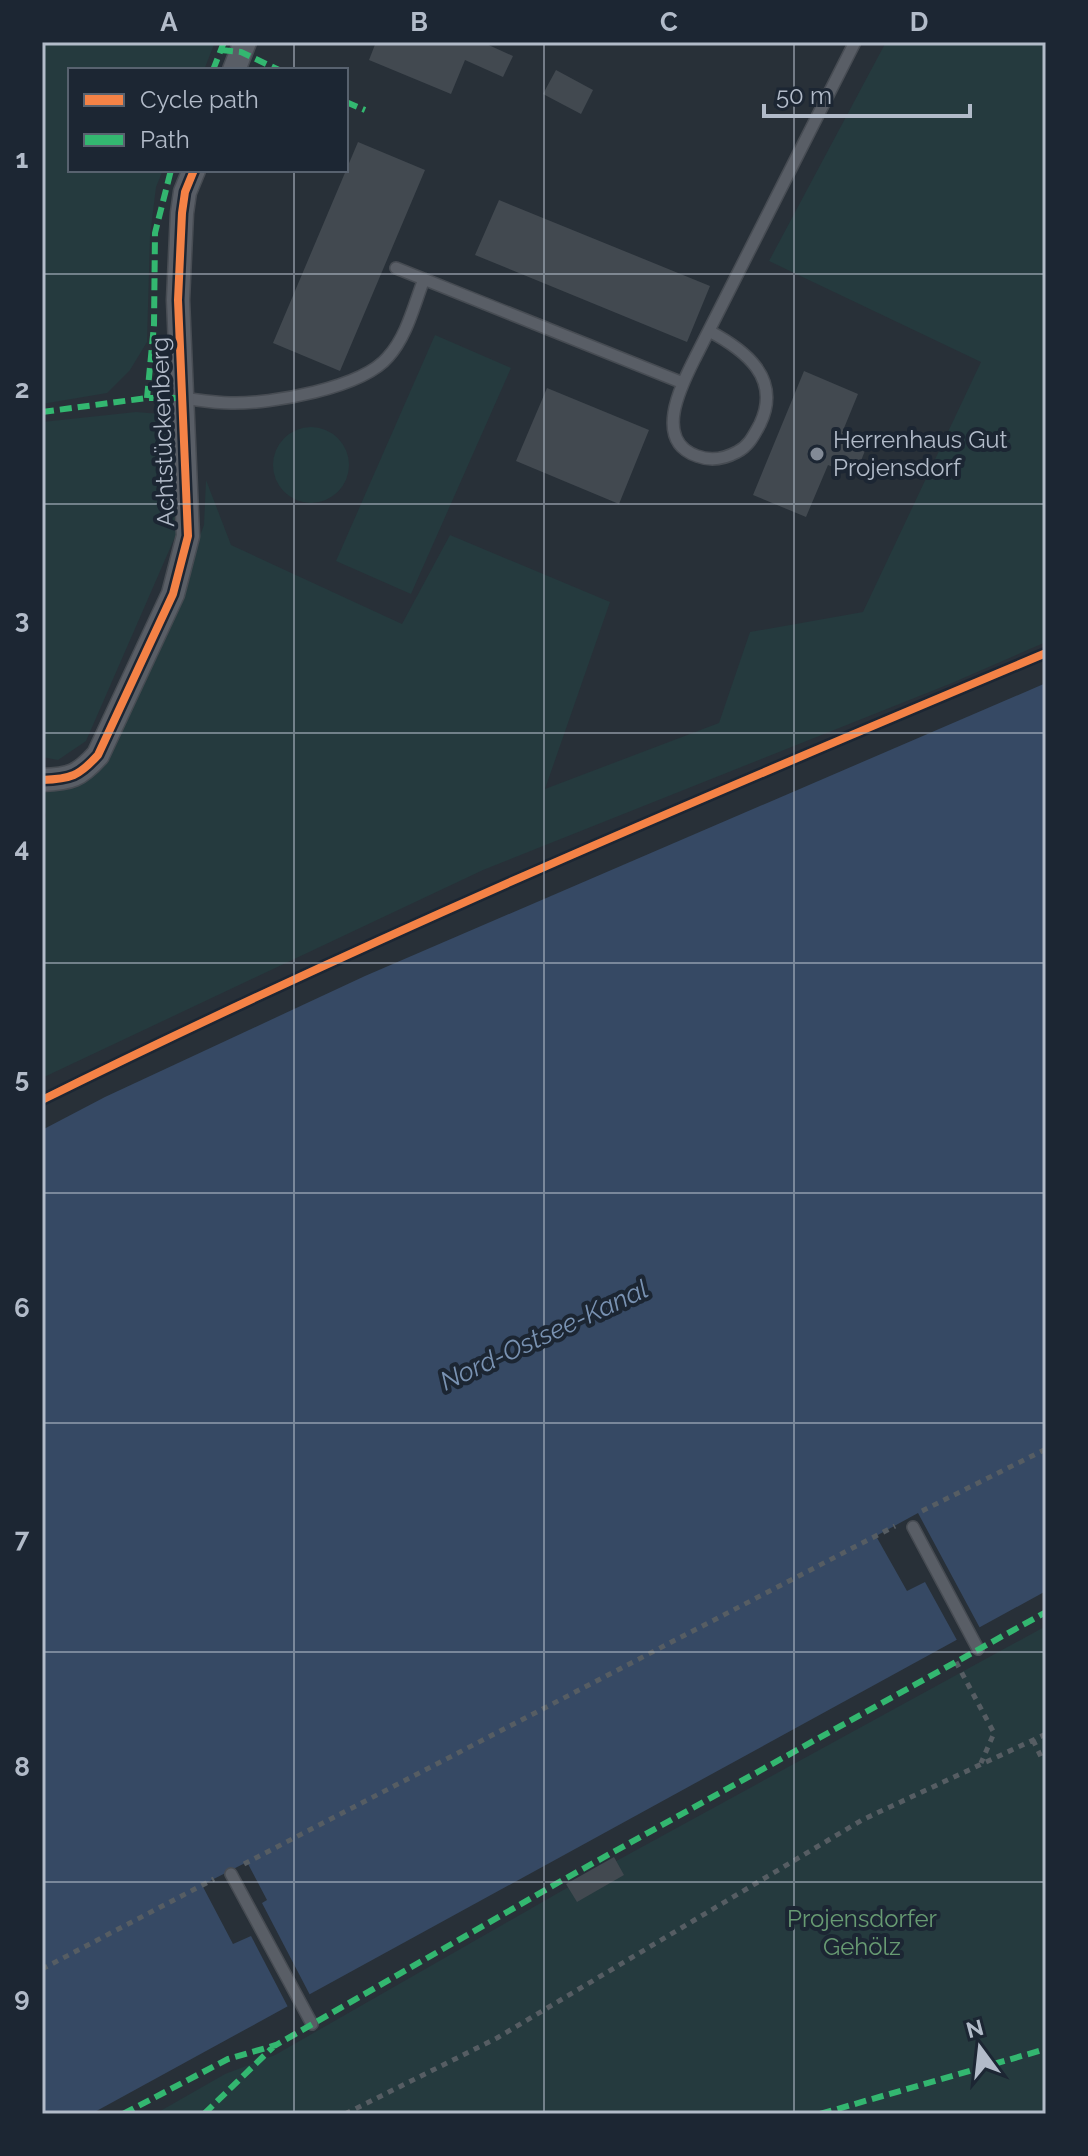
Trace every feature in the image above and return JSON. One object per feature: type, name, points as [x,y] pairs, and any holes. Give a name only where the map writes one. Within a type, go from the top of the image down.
[{"type":"street","points":[[235,68],[245,42]]},
{"type":"street","name":"Achtstückenberg","points":[[42,780],[62,779],[82,773],[98,755],[173,594],[188,536],[178,300],[182,213],[185,192],[193,172]]},
{"type":"lane","points":[[709,331],[735,344],[749,356],[760,373],[767,400],[765,414],[748,444],[720,459],[705,459],[681,447],[674,431],[673,417],[683,383],[709,331],[855,42]]},
{"type":"lane","points":[[396,268],[683,383]]},
{"type":"lane","points":[[182,398],[230,403],[266,401],[367,375],[386,360],[399,344],[424,279]]},
{"type":"lane","points":[[909,1524],[978,1649]]},
{"type":"lane","points":[[231,1872],[312,2024]]},
{"type":"path","points":[[918,1513],[1046,1449]]},
{"type":"path","points":[[42,1969],[909,1524]]},
{"type":"path","points":[[956,1662],[994,1733],[982,1764]]},
{"type":"path","points":[[345,2114],[497,2038],[862,1820],[1046,1734]]},
{"type":"path","points":[[1031,1741],[1043,1761]]},
{"type":"green space","points":[[42,42],[215,42],[205,68],[68,68],[68,172],[162,172],[156,187],[150,236],[147,342],[130,370],[107,393],[42,404]]},
{"type":"green space","points":[[886,42],[1046,42],[1046,642],[952,683],[483,870],[42,1078],[42,826],[46,815],[42,793],[75,784],[169,620],[204,525],[206,480],[231,545],[402,624],[450,535],[610,602],[545,789],[719,723],[750,632],[863,612],[981,362],[769,261]]},
{"type":"green space","points":[[435,335],[511,368],[411,594],[336,561]]},
{"type":"green space","points":[[136,412],[173,415],[178,530],[86,741],[58,760],[42,757],[42,422]]},
{"type":"green space","points":[[311,427],[325,430],[338,438],[346,451],[349,465],[346,479],[338,492],[325,500],[311,503],[297,500],[284,492],[276,479],[273,465],[276,451],[284,438],[297,430]]},
{"type":"green space","name":"Projensdorfer Gehölz","points":[[1046,1626],[1046,2114],[155,2114],[225,2074],[275,2055],[565,1889]]},
{"type":"water","name":"Nord-Ostsee-Kanal","points":[[1046,683],[1046,1591],[91,2114],[42,2114],[42,1130],[105,1097],[365,976]]},
{"type":"pier","points":[[918,1513],[981,1630],[958,1642],[925,1582],[907,1591],[876,1536]]},
{"type":"pier","points":[[247,1862],[267,1900],[262,1903],[311,1997],[289,2009],[251,1936],[233,1944],[202,1885]]},
{"type":"building","points":[[376,42],[482,42],[513,56],[503,77],[465,60],[451,94],[369,60]]},
{"type":"building","points":[[556,70],[593,90],[581,114],[543,94]]},
{"type":"building","points":[[358,142],[425,170],[340,371],[273,343],[345,172],[348,172]]},
{"type":"building","points":[[499,200],[710,286],[687,342],[475,255]]},
{"type":"building","name":"Herrenhaus Gut Projensdorf","points":[[804,371],[858,394],[842,433],[868,443],[855,476],[828,465],[806,517],[753,495]]},
{"type":"building","points":[[547,388],[649,430],[619,504],[516,461]]},
{"type":"building","points":[[614,1857],[624,1875],[577,1902],[566,1884]]},
{"type":"marked path","points":[[214,68],[224,42]]},
{"type":"marked path","points":[[221,50],[241,52],[275,68]]},
{"type":"marked path","points":[[348,103],[365,110]]},
{"type":"marked path","points":[[147,398],[154,325],[155,233],[170,172]]},
{"type":"marked path","points":[[42,412],[147,398],[182,398]]},
{"type":"marked path","points":[[123,2114],[228,2059],[276,2045],[561,1881],[1046,1612]]},
{"type":"marked path","points":[[204,2114],[273,2047]]},
{"type":"marked path","points":[[820,2114],[1046,2049]]},
{"type":"cycle path","points":[[42,780],[74,775],[98,755],[173,594],[188,536],[178,300],[182,213],[185,192],[193,172]]},
{"type":"cycle path","points":[[42,1100],[415,924],[1046,653]]},
{"type":"place","name":"Herrenhaus Gut Projensdorf","points":[[817,454]]}]
